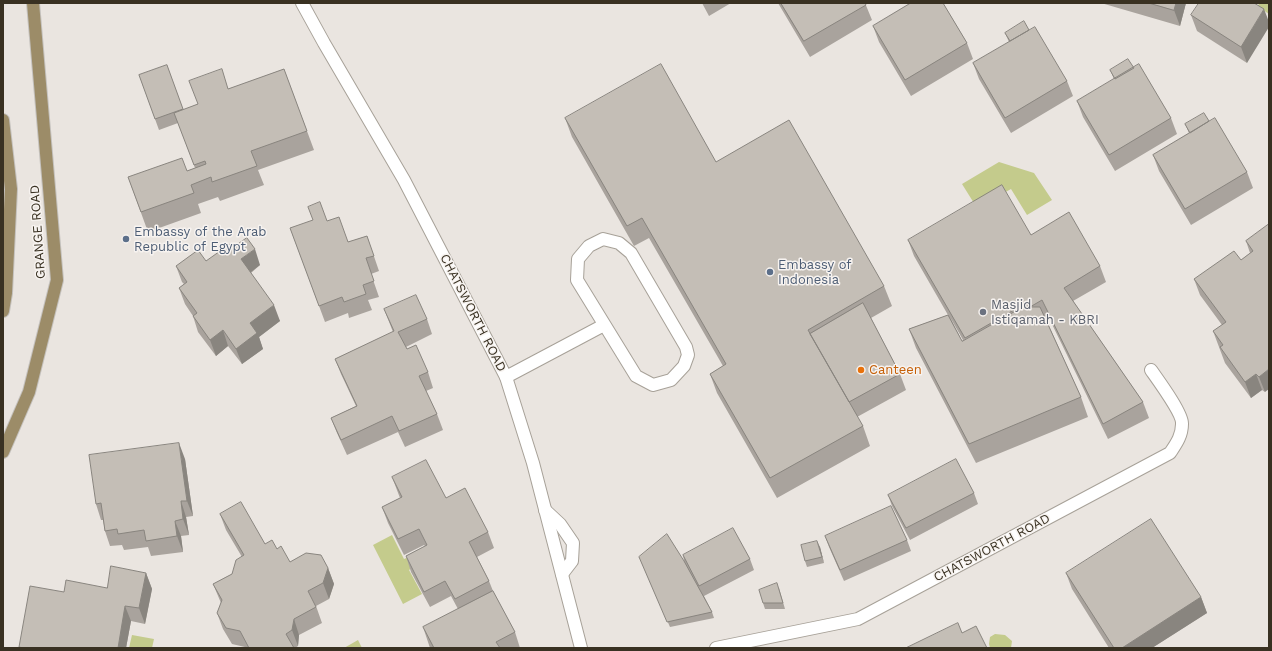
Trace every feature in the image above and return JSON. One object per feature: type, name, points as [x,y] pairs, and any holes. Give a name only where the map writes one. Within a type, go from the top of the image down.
[{"type":"main road","name":"GRANGE ROAD","points":[[3,452],[29,392],[57,280],[33,3]]},
{"type":"main road","name":"GRANGE ROAD","points":[[3,120],[11,189],[6,293],[3,311]]},
{"type":"street","name":"CHATSWORTH ROAD","points":[[302,3],[404,180],[506,377],[533,463],[580,648]]},
{"type":"street","points":[[603,239],[619,243],[631,253],[687,350],[688,355],[684,366],[671,380],[653,385],[636,376],[604,325],[577,280],[578,259],[589,246],[603,239]]},
{"type":"street","points":[[506,377],[604,325]]},
{"type":"street","name":"CHATSWORTH ROAD","points":[[716,648],[858,619],[1170,453],[1179,439],[1183,423],[1177,409],[1151,370]]},
{"type":"street","points":[[545,510],[560,524],[573,543],[572,561],[562,574]]},
{"type":"shaded area","points":[[1260,3],[1269,3],[1269,14],[1257,6]]},
{"type":"shaded area","points":[[999,162],[1034,173],[1052,200],[1027,215],[1011,189],[977,208],[962,184]]},
{"type":"shaded area","points":[[392,535],[404,559],[409,557],[413,567],[409,570],[422,594],[403,604],[373,545]]},
{"type":"shaded area","points":[[995,634],[1005,635],[1012,641],[1011,648],[990,648],[990,637]]},
{"type":"shaded area","points":[[132,635],[154,639],[152,648],[129,648]]},
{"type":"shaded area","points":[[358,640],[362,648],[344,648]]},
{"type":"building","points":[[781,3],[865,3],[866,5],[804,41]]},
{"type":"building","points":[[911,3],[943,3],[967,43],[905,80],[873,26]]},
{"type":"building","points":[[1149,3],[1176,3],[1174,10]]},
{"type":"building","points":[[1199,3],[1254,3],[1264,9],[1241,47],[1191,15]]},
{"type":"building","points":[[1024,21],[1029,30],[1010,41],[1005,33]]},
{"type":"building","points":[[1035,27],[1067,81],[1005,118],[973,63]]},
{"type":"building","points":[[1128,59],[1134,68],[1115,79],[1110,70]]},
{"type":"building","points":[[661,64],[716,162],[789,120],[884,286],[808,330],[863,426],[770,478],[710,374],[726,364],[642,218],[627,226],[565,118]]},
{"type":"building","points":[[1139,64],[1171,118],[1109,155],[1077,101]]},
{"type":"building","points":[[167,65],[183,109],[155,119],[139,75]]},
{"type":"building","points":[[222,69],[228,89],[284,69],[307,131],[251,151],[257,166],[212,182],[211,177],[191,185],[194,193],[141,212],[128,177],[182,158],[187,171],[206,164],[205,161],[194,165],[174,113],[198,104],[189,81]]},
{"type":"building","points":[[1204,113],[1209,121],[1190,133],[1185,124]]},
{"type":"building","points":[[1215,118],[1247,172],[1185,209],[1153,155]]},
{"type":"building","points":[[1002,185],[1031,235],[1069,212],[1100,266],[1064,288],[1143,402],[1103,424],[1042,300],[1030,307],[1028,307],[1026,303],[965,338],[908,240]]},
{"type":"building","points":[[320,202],[327,221],[339,217],[348,242],[367,236],[374,256],[366,258],[374,281],[363,285],[366,294],[344,302],[342,297],[319,306],[290,228],[313,220],[308,207]]},
{"type":"building","points":[[1269,224],[1269,369],[1259,377],[1256,374],[1245,382],[1220,347],[1223,345],[1213,331],[1226,322],[1194,279],[1234,251],[1241,260],[1253,251],[1246,241]]},
{"type":"building","points":[[247,238],[255,249],[241,259],[274,305],[250,323],[257,333],[236,349],[223,330],[210,340],[193,316],[197,313],[179,288],[187,282],[176,266],[198,250],[206,261],[230,244],[233,247]]},
{"type":"building","points":[[416,295],[427,319],[398,332],[407,349],[416,345],[428,372],[419,376],[437,414],[399,431],[392,416],[341,440],[331,418],[357,406],[335,359],[394,331],[384,309]]},
{"type":"building","name":"Canteen","points":[[863,303],[900,374],[849,402],[810,334]]},
{"type":"building","points":[[1023,307],[1040,307],[1081,397],[969,444],[909,329],[948,315],[962,341]]},
{"type":"building","points":[[179,443],[187,501],[181,501],[183,519],[175,521],[177,536],[146,541],[144,530],[118,534],[117,529],[105,531],[101,503],[96,504],[89,455]]},
{"type":"building","points":[[956,459],[974,493],[906,528],[888,495]]},
{"type":"building","points":[[426,460],[446,498],[465,488],[488,532],[469,542],[489,581],[455,599],[445,581],[424,592],[406,556],[427,545],[419,529],[398,539],[382,507],[402,497],[392,477]]},
{"type":"building","points":[[241,502],[265,544],[272,540],[277,549],[281,546],[290,562],[306,553],[321,555],[328,568],[323,583],[308,591],[316,607],[294,619],[292,630],[286,634],[294,648],[249,648],[240,631],[226,628],[217,613],[222,600],[213,584],[232,574],[236,560],[244,555],[220,514]]},
{"type":"building","points":[[891,506],[907,540],[840,570],[825,536]]},
{"type":"building","points":[[1151,519],[1201,597],[1122,648],[1114,648],[1066,573]]},
{"type":"building","points":[[733,528],[750,559],[699,586],[683,555]]},
{"type":"building","points":[[667,534],[684,561],[712,612],[667,622],[639,557]]},
{"type":"building","points":[[817,541],[822,557],[805,561],[801,545]]},
{"type":"building","points":[[111,566],[146,573],[139,608],[125,606],[118,648],[19,647],[30,586],[64,592],[66,580],[107,588]]},
{"type":"building","points":[[777,583],[783,603],[763,603],[759,590]]},
{"type":"building","points":[[493,591],[515,632],[496,642],[500,648],[434,648],[423,627]]},
{"type":"building","points":[[958,623],[962,633],[976,626],[987,648],[906,648]]},
{"type":"place","name":"Embassy of the Arab Republic of Egypt","points":[[126,239]]},
{"type":"place","name":"Embassy of Indonesia","points":[[770,272]]},
{"type":"place","name":"Masjid Istiqamah - KBRI","points":[[983,312]]},
{"type":"place","name":"Canteen","points":[[861,370]]}]
